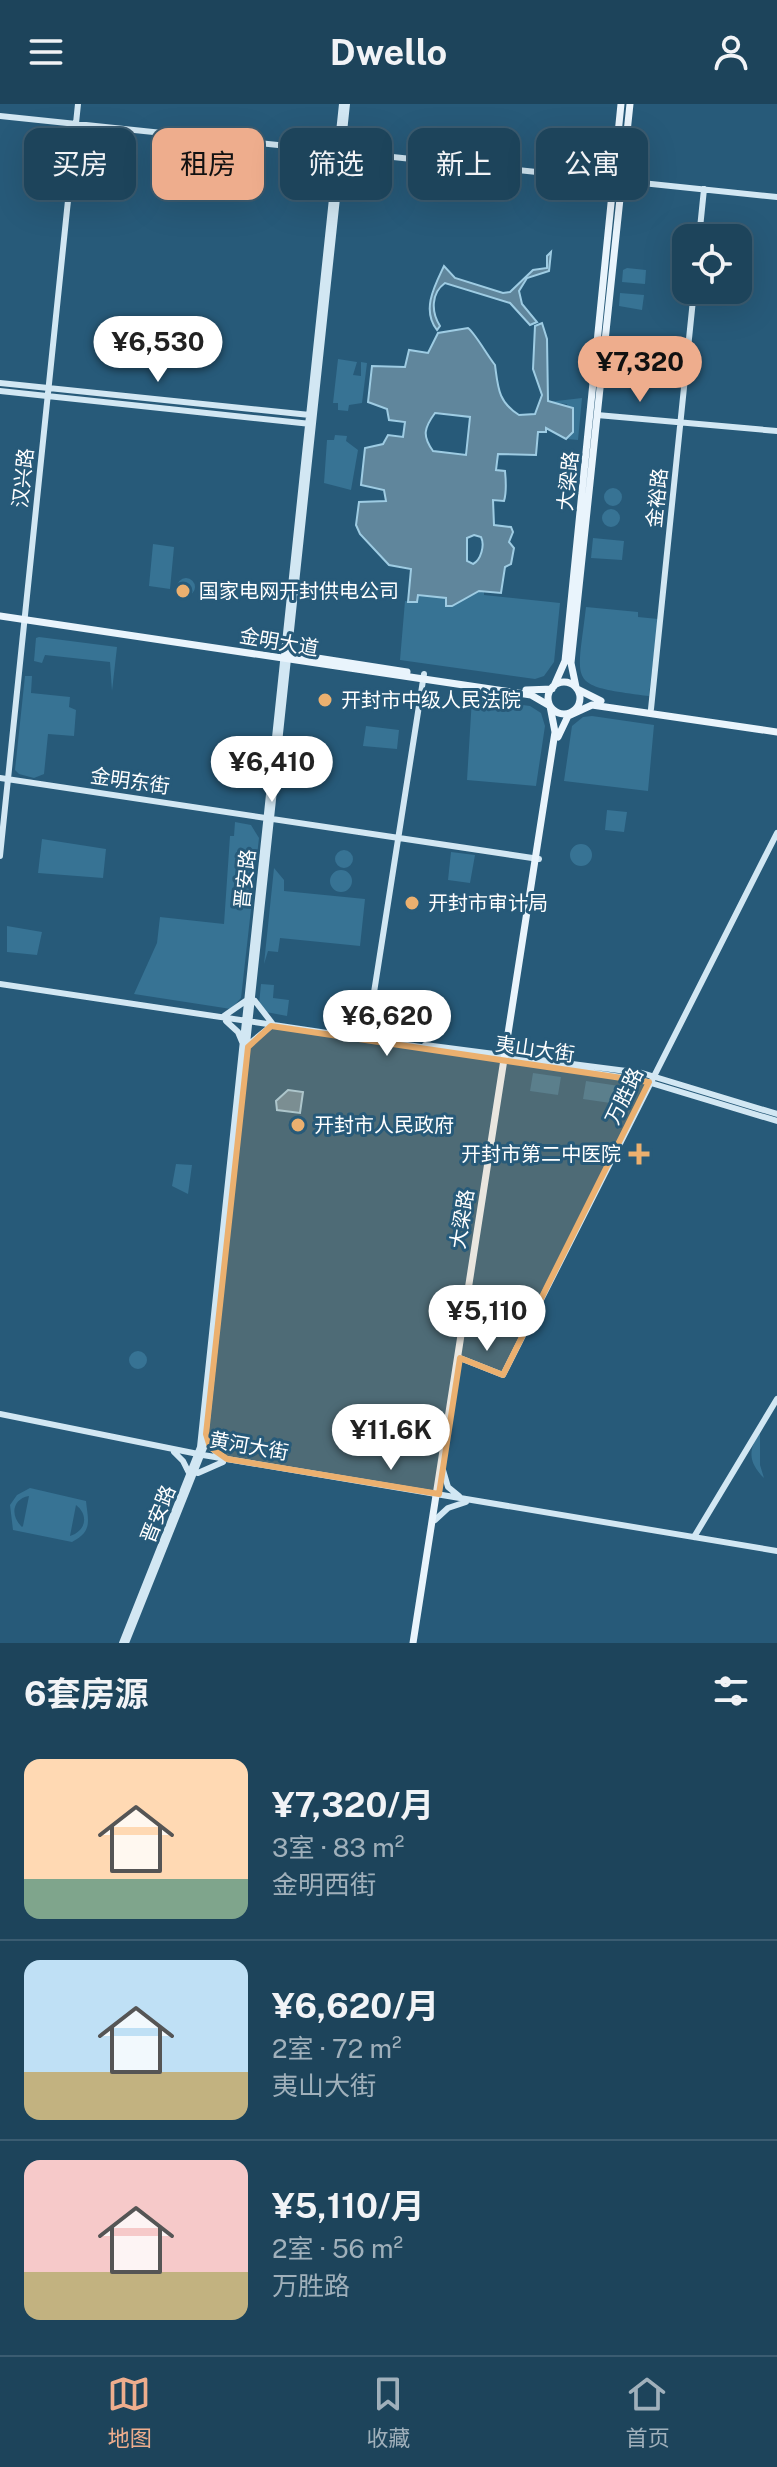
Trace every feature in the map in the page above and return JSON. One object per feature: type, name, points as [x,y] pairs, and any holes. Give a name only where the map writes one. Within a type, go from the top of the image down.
[{"type":"main road","name":"汉兴路","points":[[0,834],[77,104]]},
{"type":"main road","name":"晋安路","points":[[342,128],[344,104]]},
{"type":"main road","points":[[620,128],[621,104]]},
{"type":"main road","points":[[626,128],[630,104]]},
{"type":"main road","points":[[0,114],[280,144]]},
{"type":"main road","points":[[392,155],[536,170]]},
{"type":"main road","points":[[648,182],[777,195]]},
{"type":"main road","points":[[648,182],[777,195]]},
{"type":"main road","points":[[700,224],[704,189]]},
{"type":"main road","name":"晋安路","points":[[124,1643],[200,1456],[335,200]]},
{"type":"main road","name":"大梁路","points":[[576,688],[571,663],[616,200]]},
{"type":"main road","name":"大梁路","points":[[553,688],[563,673],[566,655],[616,200]]},
{"type":"main road","name":"金裕路","points":[[651,709],[693,304]]},
{"type":"main road","points":[[0,383],[311,420]]},
{"type":"main road","points":[[0,391],[311,420]]},
{"type":"main road","points":[[597,415],[777,433]]},
{"type":"main road","name":"金明大道","points":[[0,613],[531,695],[550,706]]},
{"type":"main road","points":[[367,1037],[423,677]]},
{"type":"main road","name":"金明大道","points":[[423,677],[532,691],[553,688]]},
{"type":"main road","points":[[563,683],[595,700],[777,730],[596,705],[559,713],[550,706],[553,688],[563,683]]},
{"type":"main road","points":[[574,711],[580,702],[576,688]]},
{"type":"main road","name":"大梁路","points":[[415,1643],[537,858],[555,732],[550,706]]},
{"type":"main road","name":"大梁路","points":[[537,858],[559,732],[574,711]]},
{"type":"main road","name":"汉兴路","points":[[0,856],[5,779]]},
{"type":"main road","name":"金明东街","points":[[5,779],[537,858]]},
{"type":"main road","name":"万胜路","points":[[460,1358],[503,1375],[650,1078],[777,833]]},
{"type":"main road","name":"夷山大街","points":[[0,982],[224,1018],[650,1078],[777,1114]]},
{"type":"main road","points":[[251,997],[272,1024],[246,1047],[238,1032],[224,1018],[251,997]]},
{"type":"main road","name":"夷山大街","points":[[272,1024],[506,1057]]},
{"type":"main road","name":"大梁路","points":[[415,1643],[506,1057]]},
{"type":"main road","name":"夷山大街","points":[[650,1078],[777,1121]]},
{"type":"main road","points":[[694,1537],[777,1399]]},
{"type":"main road","name":"黄河大街","points":[[0,1416],[200,1456],[777,1553]]},
{"type":"main road","points":[[203,1434],[210,1447],[225,1460],[208,1466],[193,1477],[176,1451],[193,1444],[203,1434]]},
{"type":"main road","points":[[443,1470],[450,1489],[466,1500]]},
{"type":"main road","points":[[435,1520],[448,1508],[466,1500]]},
{"type":"main road","name":"黄河大街","points":[[466,1500],[777,1553]]},
{"type":"highlighted area","points":[[271,1026],[649,1082],[503,1375],[460,1358],[439,1494],[227,1459],[210,1447],[206,1434],[248,1047],[262,1030]]},
{"type":"shaded area","points":[[551,252],[549,271],[527,278],[519,291],[522,304],[537,322],[530,325],[510,303],[445,283],[437,292],[434,303],[440,326],[437,330],[432,322],[430,306],[444,266],[455,278],[503,293],[510,292],[533,270],[547,268],[547,256]]},
{"type":"shaded area","points":[[623,270],[646,270],[645,284],[622,282]]},
{"type":"shaded area","points":[[620,293],[644,295],[642,310],[619,306]]},
{"type":"shaded area","points":[[542,323],[547,339],[548,401],[573,408],[573,432],[566,439],[546,428],[546,432],[538,432],[536,455],[498,454],[496,470],[505,471],[506,490],[504,501],[493,500],[494,525],[511,527],[513,532],[509,542],[514,548],[511,564],[505,567],[501,593],[479,591],[452,606],[446,606],[446,598],[418,595],[417,602],[408,602],[411,569],[389,565],[360,534],[356,525],[359,502],[386,501],[384,490],[361,485],[365,448],[383,444],[388,435],[403,437],[405,422],[389,420],[387,409],[368,402],[372,366],[405,367],[409,350],[428,353],[438,333],[468,328],[495,365],[498,387],[507,405],[519,415],[535,414],[542,395],[533,369],[535,326]],"holes":[[[435,413],[470,417],[466,455],[433,451],[426,432]],[[474,535],[481,537],[483,544],[480,556],[473,564],[467,561],[467,538]]]},
{"type":"shaded area","points":[[338,359],[357,362],[353,375],[361,376],[361,362],[367,363],[362,403],[349,405],[348,411],[338,410],[338,403],[333,403]]},
{"type":"shaded area","points":[[582,398],[578,440],[568,439],[573,432],[567,404],[548,402]]},
{"type":"shaded area","points":[[335,435],[347,436],[346,441],[358,450],[351,490],[324,483],[327,440],[334,440]]},
{"type":"shaded area","points":[[609,488],[617,488],[622,497],[620,504],[609,506],[604,501],[604,493]]},
{"type":"shaded area","points":[[607,509],[615,509],[620,518],[618,525],[607,527],[602,522],[602,514]]},
{"type":"shaded area","points":[[593,538],[624,541],[622,560],[591,558]]},
{"type":"shaded area","points":[[153,544],[174,547],[170,589],[149,586]]},
{"type":"shaded area","points":[[182,578],[190,578],[195,587],[193,594],[182,596],[177,591],[177,583]]},
{"type":"shaded area","points":[[484,591],[484,595],[560,603],[554,662],[544,676],[535,679],[400,660],[405,601],[417,602],[418,595],[446,598],[446,605],[452,606]]},
{"type":"shaded area","points":[[586,607],[638,612],[638,617],[658,619],[649,696],[603,689],[590,684],[583,677],[580,653]]},
{"type":"shaded area","points":[[36,638],[117,647],[112,691],[110,662],[45,655],[42,663],[34,661]]},
{"type":"shaded area","points":[[25,676],[32,676],[31,693],[70,697],[69,707],[76,710],[74,736],[48,734],[44,774],[34,778],[15,770]]},
{"type":"shaded area","points":[[472,698],[530,706],[541,713],[545,726],[536,786],[467,780]]},
{"type":"shaded area","points":[[583,717],[654,725],[648,791],[564,781],[572,726]]},
{"type":"shaded area","points":[[366,726],[399,730],[397,749],[363,746]]},
{"type":"shaded area","points":[[607,810],[627,812],[624,832],[605,830]]},
{"type":"shaded area","points":[[235,822],[251,825],[259,838],[241,998],[231,1009],[134,994],[157,943],[160,917],[224,924],[230,836],[234,836]]},
{"type":"shaded area","points":[[42,839],[106,849],[103,878],[38,873]]},
{"type":"shaded area","points":[[581,844],[589,847],[592,855],[589,863],[581,866],[573,863],[570,855],[573,847]]},
{"type":"shaded area","points":[[344,850],[353,859],[344,868],[335,859]]},
{"type":"shaded area","points":[[451,852],[475,855],[470,883],[448,880]]},
{"type":"shaded area","points":[[274,868],[284,880],[284,891],[365,899],[360,946],[280,938],[278,952],[268,951],[264,964]]},
{"type":"shaded area","points":[[341,870],[352,881],[341,892],[330,881]]},
{"type":"shaded area","points":[[7,926],[42,932],[37,955],[7,952]]},
{"type":"shaded area","points":[[261,984],[274,985],[273,998],[289,1000],[287,1016],[266,1012],[259,1004]]},
{"type":"shaded area","points":[[533,1073],[561,1077],[558,1095],[530,1091]]},
{"type":"shaded area","points":[[586,1081],[626,1087],[630,1095],[624,1105],[583,1099]]},
{"type":"shaded area","points":[[288,1090],[303,1092],[300,1113],[277,1110],[276,1101]]},
{"type":"shaded area","points":[[176,1164],[192,1165],[188,1194],[172,1186]]},
{"type":"shaded area","points":[[138,1351],[147,1360],[138,1369],[129,1360]]},
{"type":"shaded area","points":[[760,1432],[760,1465],[764,1478],[755,1467],[752,1456],[753,1445]]},
{"type":"shaded area","points":[[30,1488],[86,1501],[86,1529],[72,1542],[13,1530],[10,1505],[17,1495]],"holes":[[[29,1496],[23,1526],[22,1527],[14,1513],[15,1508],[19,1501]],[[76,1505],[83,1513],[84,1522],[80,1530],[70,1536]]]},
{"type":"place","name":"国家电网开封供电公司","points":[[183,591]]},
{"type":"place","name":"开封市中级人民法院","points":[[325,700]]},
{"type":"place","name":"开封市审计局","points":[[412,903]]},
{"type":"place","name":"开封市人民政府","points":[[298,1125]]},
{"type":"place","name":"开封市第二中医院","points":[[639,1154]]}]
